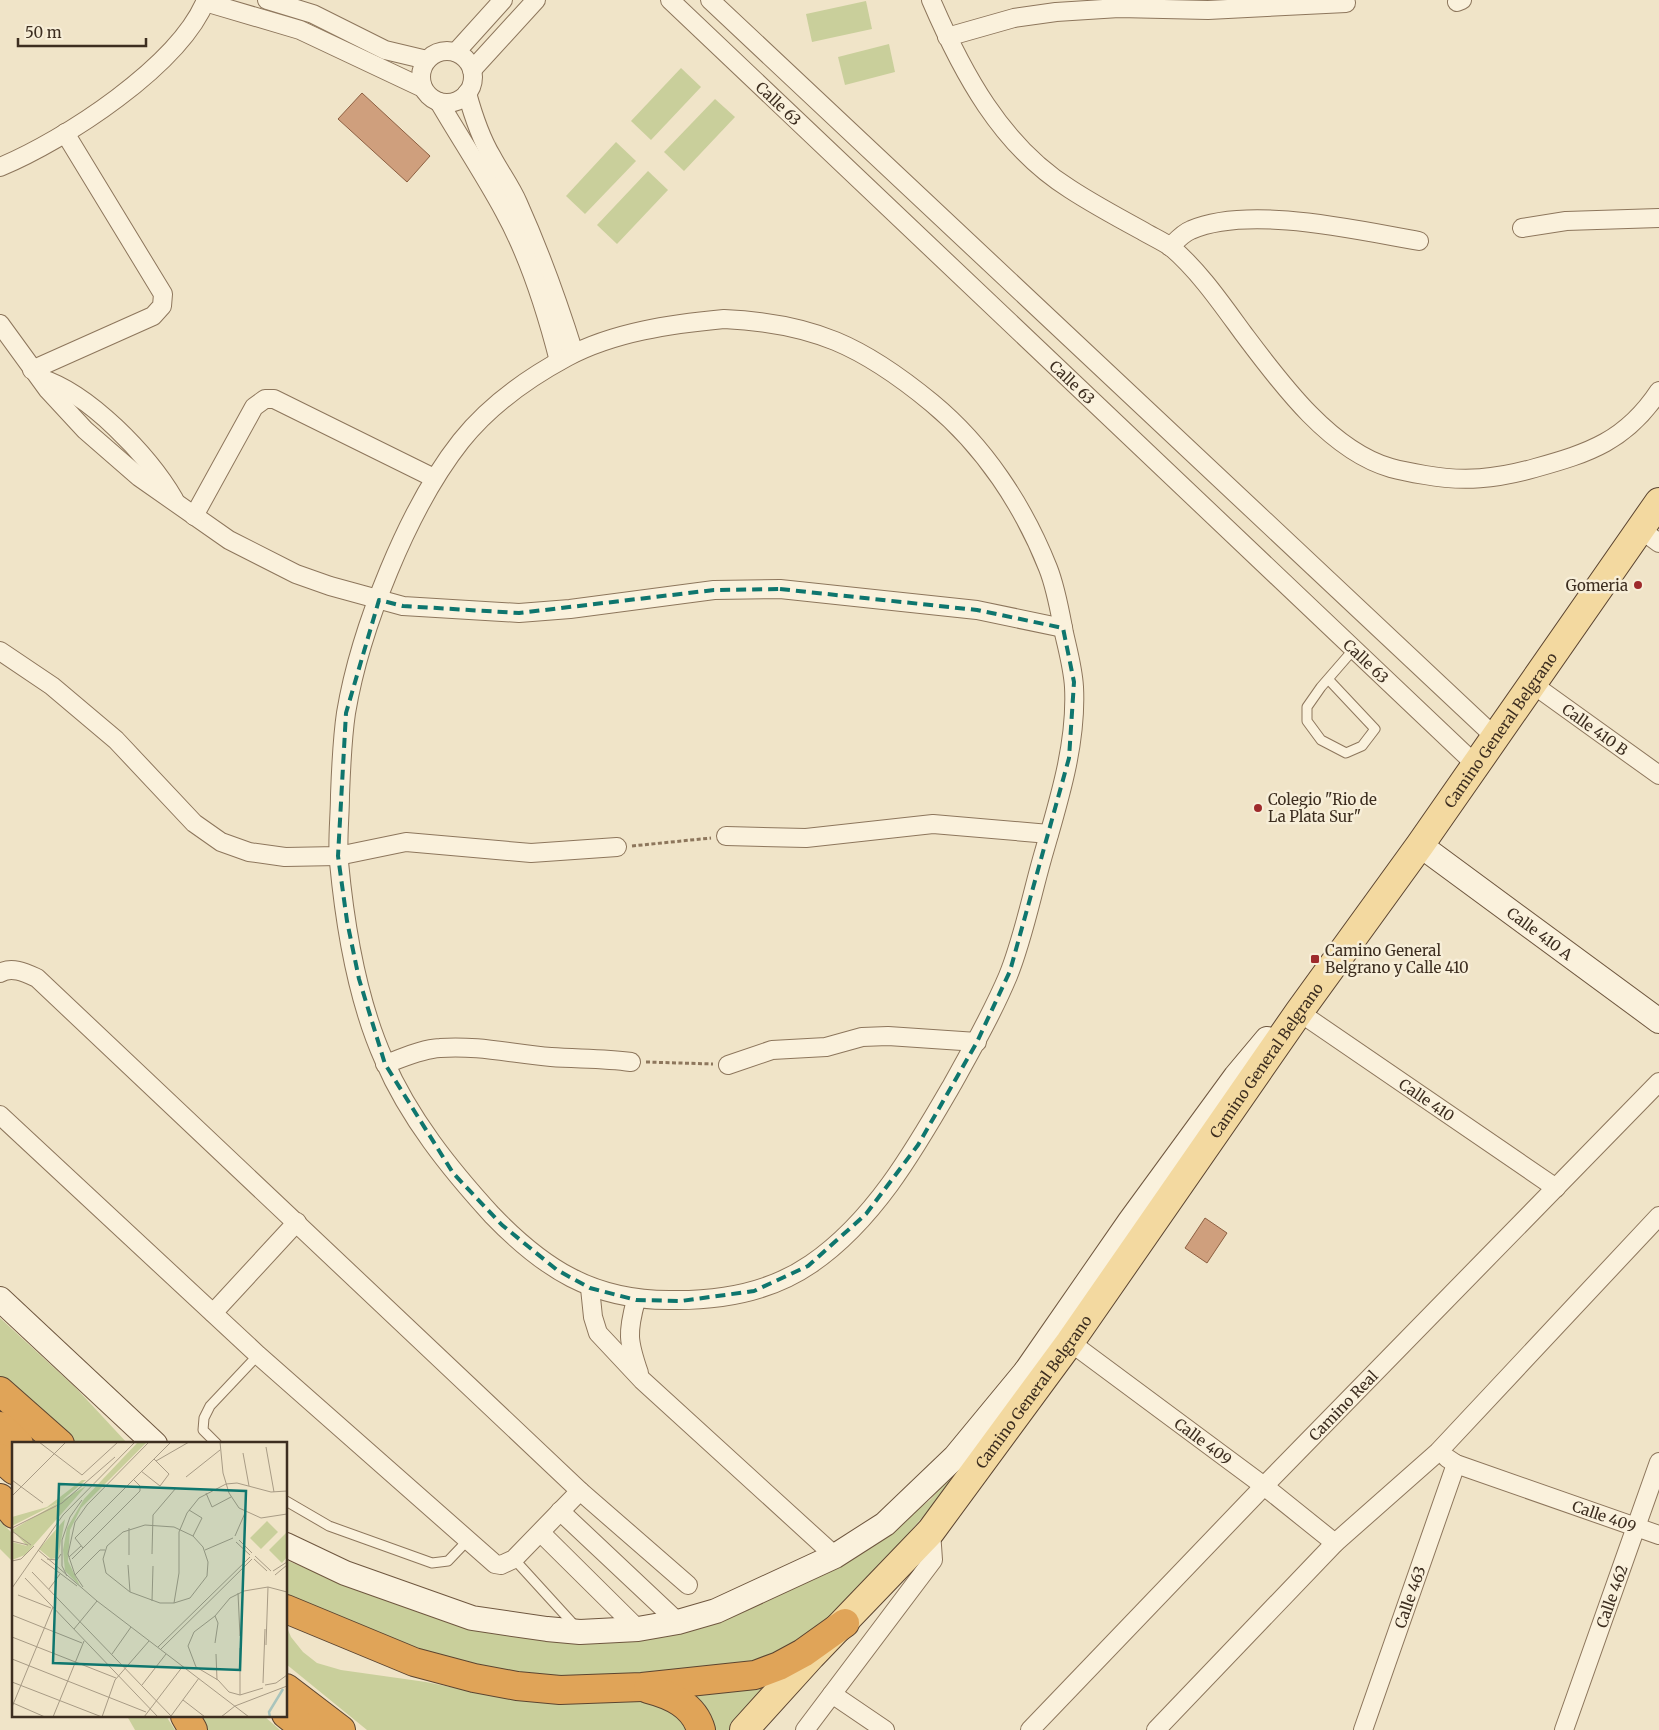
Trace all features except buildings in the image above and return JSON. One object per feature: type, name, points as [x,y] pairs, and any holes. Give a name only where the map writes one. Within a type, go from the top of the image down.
[{"type":"highway","points":[[0,1391],[58,1442]]},
{"type":"highway","points":[[0,1426],[17,1442]]},
{"type":"highway","points":[[0,1458],[12,1468]]},
{"type":"highway","points":[[0,1498],[12,1512]]},
{"type":"highway","points":[[288,1610],[414,1662],[474,1678],[517,1686],[560,1690],[642,1687],[755,1675],[804,1653],[852,1615]]},
{"type":"highway","points":[[642,1687],[679,1700],[691,1712],[701,1730]]},
{"type":"highway","points":[[288,1690],[342,1730]]},
{"type":"highway","points":[[288,1716],[306,1730]]},
{"type":"highway","points":[[186,1718],[193,1730]]},
{"type":"main road","name":"Camino General Belgrano","points":[[744,1730],[811,1656],[931,1531],[1037,1372],[1070,1342],[1299,1012],[1420,845],[1531,683],[1649,536],[1659,502]]},
{"type":"main road","name":"Camino General Belgrano","points":[[762,1730],[819,1666],[852,1615]]},
{"type":"street","points":[[267,0],[313,14],[385,50],[426,60]]},
{"type":"street","points":[[456,52],[503,0]]},
{"type":"street","points":[[472,70],[536,0]]},
{"type":"street","name":"Calle 63","points":[[670,0],[1475,764]]},
{"type":"street","name":"Calle 63","points":[[710,0],[1494,736]]},
{"type":"street","points":[[931,0],[965,74],[994,117],[1029,157],[1068,188],[1170,247],[1201,278],[1276,376],[1326,430],[1358,453],[1390,468],[1455,480],[1512,475],[1576,457],[1617,436],[1649,406],[1659,391]]},
{"type":"street","points":[[0,167],[22,158],[65,133],[162,62],[200,14],[206,1],[300,30],[423,88]]},
{"type":"street","points":[[947,37],[1014,18],[1056,12],[1119,8],[1208,10],[1346,3]]},
{"type":"street","points":[[439,102],[455,102],[467,93],[473,78],[472,70],[463,56],[456,52],[440,51],[426,60],[421,73],[423,88],[427,94],[439,102],[504,211],[520,244],[566,357]]},
{"type":"street","points":[[467,93],[472,114],[486,146],[517,201],[559,304],[566,357]]},
{"type":"street","points":[[35,374],[154,316],[162,306],[163,294],[65,133]]},
{"type":"street","points":[[1170,247],[1189,230],[1229,219],[1256,218],[1332,227],[1419,241]]},
{"type":"street","points":[[1522,228],[1566,221],[1659,218]]},
{"type":"street","points":[[724,319],[769,321],[804,328],[839,341],[907,383],[966,432],[1006,486],[1050,572],[1074,682],[1069,758],[1049,834],[1010,971],[977,1042],[918,1145],[866,1214],[837,1243],[808,1266],[754,1291],[706,1299],[636,1300],[590,1288],[557,1270],[502,1225],[453,1173],[419,1123],[385,1064],[359,979],[347,921],[338,856],[346,713],[361,650],[404,535],[434,478],[465,437],[491,410],[532,378],[566,357],[640,331],[674,324],[724,319]]},
{"type":"street","points":[[0,324],[35,374],[85,430],[112,455],[178,506],[228,540],[296,574],[379,600],[403,606],[519,613],[570,610],[714,590],[780,589],[977,610],[1063,628]]},
{"type":"street","points":[[194,516],[254,407],[265,399],[274,399],[434,478]]},
{"type":"street","points":[[0,651],[52,686],[116,740],[194,823],[221,842],[249,852],[285,857],[338,856],[406,842],[531,853],[617,847]]},
{"type":"street","name":"Calle 410 B","points":[[1531,683],[1659,775]]},
{"type":"street","points":[[726,836],[806,838],[933,824],[1049,834]]},
{"type":"street","name":"Calle 410 A","points":[[1420,845],[1659,1021]]},
{"type":"street","points":[[0,973],[4,970],[21,971],[37,978],[580,1491],[688,1585]]},
{"type":"street","points":[[288,1545],[345,1573],[472,1618],[580,1632],[638,1628],[678,1622],[716,1611],[835,1556],[885,1524],[955,1457],[1037,1372],[1130,1221],[1236,1076],[1281,1024],[1299,1012]]},
{"type":"street","name":"Calle 410","points":[[1299,1012],[1556,1188]]},
{"type":"street","points":[[728,1065],[772,1050],[826,1047],[862,1037],[888,1036],[977,1042]]},
{"type":"street","points":[[385,1064],[416,1053],[439,1048],[489,1049],[552,1057],[610,1059],[631,1062]]},
{"type":"street","name":"Camino Real","points":[[1030,1730],[1264,1486],[1659,1082]]},
{"type":"street","points":[[0,1114],[258,1355],[495,1564],[501,1565],[514,1558],[541,1533],[580,1491]]},
{"type":"street","points":[[1156,1730],[1336,1543],[1438,1452],[1659,1216]]},
{"type":"street","points":[[213,1313],[297,1222]]},
{"type":"street","points":[[590,1288],[593,1317],[598,1333],[642,1380],[835,1556]]},
{"type":"street","points":[[0,1299],[154,1442]]},
{"type":"street","points":[[636,1300],[629,1325],[629,1346],[642,1380]]},
{"type":"street","name":"Calle 409","points":[[1070,1342],[1264,1486],[1336,1543]]},
{"type":"street","name":"Calle 409","points":[[1438,1452],[1456,1464],[1659,1535]]},
{"type":"street","name":"Calle 462","points":[[1564,1730],[1659,1462]]},
{"type":"street","name":"Calle 463","points":[[1363,1730],[1456,1464]]},
{"type":"street","points":[[560,1512],[678,1622]]},
{"type":"street","points":[[805,1730],[933,1560],[931,1531]]},
{"type":"street","points":[[541,1533],[638,1628]]},
{"type":"street","points":[[832,1694],[885,1730]]},
{"type":"lane","points":[[1328,679],[1375,729],[1362,746],[1346,753],[1321,740],[1307,722],[1307,707],[1328,679],[1354,648]]},
{"type":"lane","points":[[215,1442],[203,1430],[204,1418],[210,1406],[258,1355]]},
{"type":"lane","points":[[288,1501],[329,1526],[432,1564],[448,1561],[467,1541]]},
{"type":"lane","points":[[514,1558],[580,1632]]},
{"type":"path","points":[[617,847],[726,836]]},
{"type":"path","points":[[631,1062],[728,1065]]},
{"type":"highlighted area","points":[[780,589],[977,610],[1063,628],[1074,682],[1069,758],[1010,971],[977,1042],[918,1145],[866,1214],[808,1266],[783,1280],[754,1291],[681,1301],[636,1300],[590,1288],[557,1270],[502,1225],[453,1173],[385,1064],[359,979],[347,921],[338,856],[346,713],[379,600],[403,606],[519,613],[714,590]]},
{"type":"green space","points":[[866,1],[872,29],[812,42],[806,14]]},
{"type":"green space","points":[[889,44],[895,72],[845,85],[838,57]]},
{"type":"green space","points":[[681,68],[701,87],[651,140],[631,121]]},
{"type":"green space","points":[[715,99],[735,117],[684,171],[664,152]]},
{"type":"green space","points":[[616,142],[636,161],[585,214],[566,196]]},
{"type":"green space","points":[[648,171],[668,190],[617,244],[597,225]]},
{"type":"green space","points":[[0,1318],[75,1387],[126,1442],[71,1442],[0,1379]]},
{"type":"green space","points":[[1007,1411],[935,1503],[862,1586],[826,1622],[774,1660],[603,1677],[519,1675],[399,1646],[288,1600],[288,1561],[341,1583],[601,1640],[874,1543],[930,1500]]},
{"type":"green space","points":[[0,1521],[12,1533],[12,1561],[0,1549]]},
{"type":"green space","points":[[288,1630],[291,1637],[303,1652],[317,1663],[341,1670],[426,1682],[489,1695],[653,1702],[672,1707],[695,1730],[367,1730],[288,1666]]},
{"type":"green space","points":[[772,1679],[736,1730],[713,1730],[684,1691]]},
{"type":"green space","points":[[128,1718],[167,1718],[175,1730],[135,1730]]},
{"type":"green space","points":[[194,1718],[266,1718],[280,1730],[202,1730]]},
{"type":"place","name":"Gomeria","points":[[1638,585]]},
{"type":"place","name":"Colegio \"Rio de La Plata Sur\"","points":[[1258,808]]},
{"type":"place","name":"Camino General Belgrano y Calle 410","points":[[1315,959]]}]
